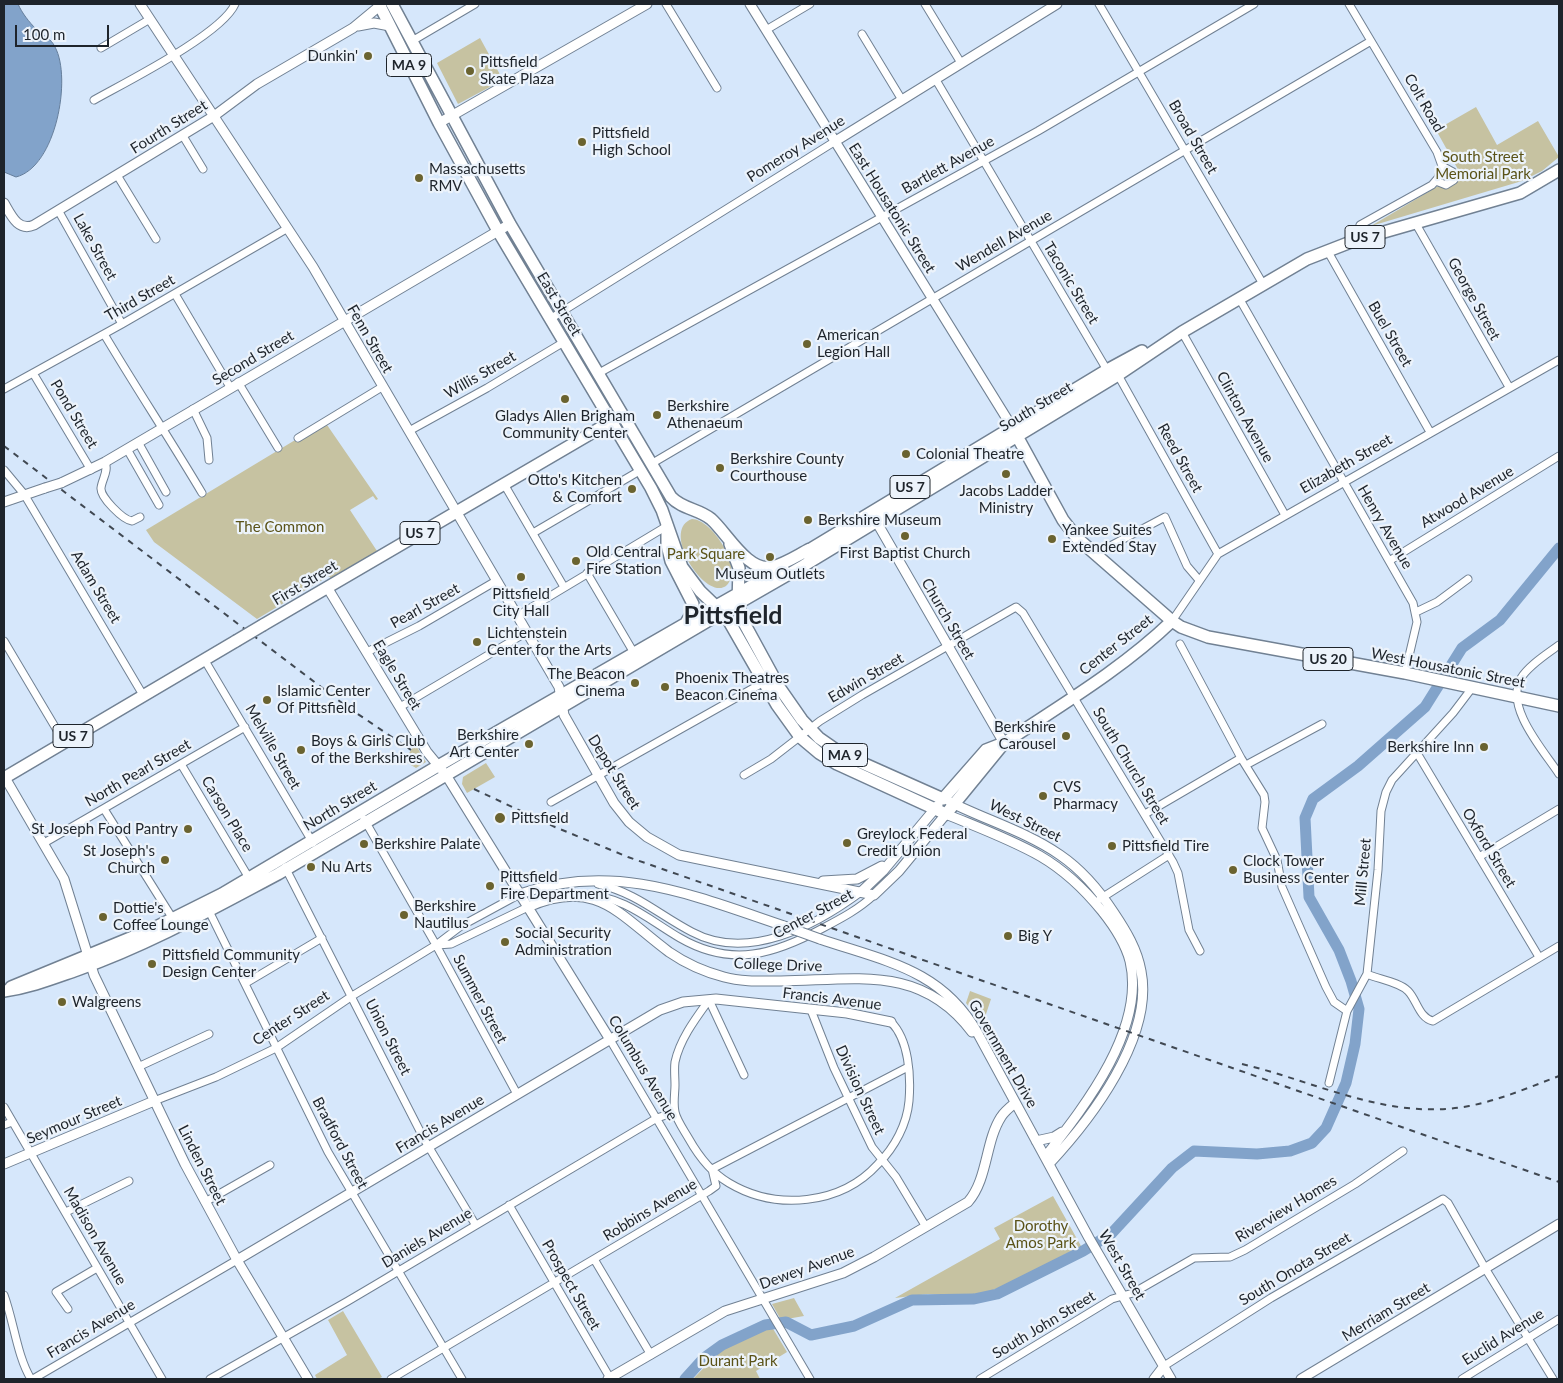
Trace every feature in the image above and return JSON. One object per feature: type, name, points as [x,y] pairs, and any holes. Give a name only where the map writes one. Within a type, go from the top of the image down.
[{"type":"main road","name":"East Street","points":[[384,4],[412,42],[510,224],[622,414],[646,467],[667,526],[667,546],[671,561],[693,601],[692,612],[686,621]]},
{"type":"main road","name":"East Street","points":[[384,4],[390,26],[439,123],[498,231],[611,421],[646,467],[681,506],[707,516],[719,528]]},
{"type":"main road","name":"South Street","points":[[738,599],[876,522],[1107,370],[1182,332],[1263,284],[1327,250],[1520,193],[1537,185],[1559,170]]},
{"type":"main road","name":"South Street","points":[[810,549],[878,507],[1118,375],[1182,332]]},
{"type":"main road","points":[[566,346],[576,352],[589,371],[598,373]]},
{"type":"main road","name":"First Street","points":[[4,777],[622,414]]},
{"type":"main road","name":"West Housatonic Street","points":[[1015,432],[1063,520],[1077,538],[1172,621],[1188,630],[1208,637],[1406,673],[1559,706]]},
{"type":"main road","name":"US 7","points":[[667,526],[677,556],[687,575],[709,592],[719,604]]},
{"type":"main road","name":"US 7","points":[[719,528],[750,562],[763,568],[775,566],[810,549]]},
{"type":"main road","name":"MA 9","points":[[719,528],[735,557],[739,579],[738,599]]},
{"type":"main road","name":"North Street","points":[[363,817],[438,766],[561,702],[686,621],[719,604],[738,599],[810,549]]},
{"type":"main road","points":[[719,604],[739,579]]},
{"type":"main road","name":"West Street","points":[[738,599],[743,621],[782,713],[800,737],[819,754],[837,764],[946,814]]},
{"type":"main road","name":"North Street","points":[[89,961],[143,944],[209,911],[314,845],[363,817],[446,775],[719,604]]},
{"type":"main road","name":"West Street","points":[[719,604],[769,679],[810,729],[842,754],[943,799]]},
{"type":"main road","name":"Center Street","points":[[943,799],[986,750],[1004,743],[1141,650],[1172,621]]},
{"type":"main road","name":"Center Street","points":[[946,814],[1004,743]]},
{"type":"main road","name":"North Street","points":[[4,991],[30,987],[89,961],[249,878],[283,864]]},
{"type":"street","name":"Fenn Street","points":[[140,4],[288,228],[344,320],[559,687],[561,702]]},
{"type":"street","points":[[94,100],[213,29],[224,20],[235,4]]},
{"type":"street","name":"Fourth Street","points":[[4,203],[16,223],[26,227],[34,225],[214,116],[258,84],[353,28],[384,4]]},
{"type":"street","points":[[412,42],[475,4]]},
{"type":"street","points":[[439,123],[647,4]]},
{"type":"street","points":[[666,4],[717,88]]},
{"type":"street","name":"East Housatonic Street","points":[[750,4],[1015,432]]},
{"type":"street","points":[[766,30],[810,4]]},
{"type":"street","points":[[925,4],[961,63]]},
{"type":"street","name":"Pomeroy Avenue","points":[[550,319],[1057,4]]},
{"type":"street","name":"Broad Street","points":[[1099,4],[1263,284]]},
{"type":"street","name":"Bartlett Avenue","points":[[598,373],[984,161],[1254,4]]},
{"type":"street","name":"Colt Road","points":[[1349,4],[1437,152],[1442,166],[1452,171],[1454,180],[1446,185],[1436,181]]},
{"type":"street","points":[[101,48],[150,19]]},
{"type":"street","name":"Fourth Street","points":[[353,28],[374,23],[390,26]]},
{"type":"street","points":[[862,34],[902,100]]},
{"type":"street","name":"Wendell Avenue","points":[[533,533],[1371,41]]},
{"type":"street","name":"Taconic Street","points":[[936,80],[1107,370]]},
{"type":"street","points":[[182,136],[203,169]]},
{"type":"street","points":[[1356,240],[1360,225],[1436,181],[1442,166]]},
{"type":"street","points":[[117,175],[156,239]]},
{"type":"street","name":"Lake Street","points":[[58,210],[122,324]]},
{"type":"street","name":"Second Street","points":[[4,502],[61,483],[91,470],[510,224]]},
{"type":"street","name":"George Street","points":[[1416,224],[1509,387]]},
{"type":"street","name":"Third Street","points":[[4,389],[175,294],[288,228]]},
{"type":"street","name":"Buel Street","points":[[1327,250],[1430,432]]},
{"type":"street","points":[[175,294],[230,387]]},
{"type":"street","name":"Henry Avenue","points":[[1240,298],[1416,612]]},
{"type":"street","name":"Clinton Avenue","points":[[1182,332],[1285,515]]},
{"type":"street","points":[[104,334],[142,398],[163,427],[202,494]]},
{"type":"street","name":"Willis Street","points":[[409,431],[566,346]]},
{"type":"street","name":"Elizabeth Street","points":[[1172,621],[1218,554],[1559,360]]},
{"type":"street","name":"Pond Street","points":[[33,373],[91,470]]},
{"type":"street","name":"Reed Street","points":[[1118,375],[1218,554]]},
{"type":"street","points":[[238,382],[278,448]]},
{"type":"street","points":[[298,438],[382,387]]},
{"type":"street","points":[[193,409],[207,438],[208,460]]},
{"type":"street","points":[[138,442],[166,492]]},
{"type":"street","points":[[127,449],[159,505]]},
{"type":"street","name":"Atwood Avenue","points":[[1389,561],[1559,456]]},
{"type":"street","points":[[105,462],[106,469],[101,486],[102,495],[125,520],[132,521],[140,517]]},
{"type":"street","name":"Adam Street","points":[[4,470],[24,494],[143,695]]},
{"type":"street","points":[[504,484],[564,587]]},
{"type":"street","points":[[876,522],[878,507]]},
{"type":"street","points":[[1094,554],[1165,517],[1187,566],[1199,580]]},
{"type":"street","name":"Church Street","points":[[876,522],[1004,743]]},
{"type":"street","points":[[517,616],[667,526]]},
{"type":"street","points":[[587,573],[634,653]]},
{"type":"street","points":[[1406,673],[1417,622],[1416,612],[1437,602],[1468,580]]},
{"type":"street","name":"Pearl Street","points":[[367,652],[419,626],[496,581]]},
{"type":"street","name":"Eagle Street","points":[[327,587],[427,752],[446,775]]},
{"type":"street","name":"Edwin Street","points":[[744,776],[862,695],[1016,606]]},
{"type":"street","name":"South Church Street","points":[[1016,606],[1023,613],[1169,854],[1178,873],[1189,930],[1200,951]]},
{"type":"street","points":[[400,707],[527,632]]},
{"type":"street","points":[[4,641],[64,742]]},
{"type":"street","points":[[1180,644],[1241,758],[1264,795],[1262,828],[1277,860],[1282,887],[1326,988],[1334,1002],[1347,1011]]},
{"type":"street","points":[[1559,645],[1524,674],[1520,680],[1517,697],[1521,718],[1559,774]]},
{"type":"street","name":"Melville Street","points":[[204,659],[314,845]]},
{"type":"street","points":[[551,802],[769,679]]},
{"type":"street","name":"Mill Street","points":[[1328,1083],[1347,1011],[1367,974],[1378,870],[1381,811],[1389,785],[1453,713],[1468,687]]},
{"type":"street","name":"Depot Street","points":[[561,702],[564,715],[614,803],[629,822],[647,837],[668,850],[712,863],[874,895]]},
{"type":"street","points":[[1246,766],[1322,724]]},
{"type":"street","name":"North Pearl Street","points":[[44,843],[245,727]]},
{"type":"street","name":"Oxford Street","points":[[1417,752],[1539,958]]},
{"type":"street","points":[[1145,814],[1241,758]]},
{"type":"street","name":"Carson Place","points":[[181,764],[249,878]]},
{"type":"street","name":"Columbus Avenue","points":[[446,775],[609,1038],[810,1379]]},
{"type":"street","name":"Linden Street","points":[[4,777],[64,879],[89,961],[154,1101],[205,1202],[308,1379]]},
{"type":"street","name":"West Street","points":[[943,799],[1050,848],[1077,868],[1099,900],[1128,936],[1139,961],[1143,982],[1141,1006],[1132,1038],[1113,1080],[1085,1123],[1047,1161]]},
{"type":"street","name":"Center Street","points":[[154,1101],[216,1077],[276,1048],[352,996],[436,945],[448,934],[520,894],[552,884],[578,880],[626,892],[705,938],[741,944],[763,942],[780,937],[836,908],[861,892],[943,799]]},
{"type":"street","points":[[104,809],[173,918]]},
{"type":"street","points":[[1479,857],[1559,809]]},
{"type":"street","name":"West Street","points":[[946,814],[1040,856],[1099,900],[1125,946],[1132,970],[1132,990],[1128,1010],[1116,1049],[1095,1090],[1070,1124],[1047,1161]]},
{"type":"street","name":"Center Street","points":[[436,945],[451,944],[528,907],[558,898],[592,895],[618,901],[638,910],[699,947],[720,953],[762,954],[786,947],[853,912],[899,871],[946,814]]},
{"type":"street","name":"Summer Street","points":[[363,817],[436,945],[517,1094]]},
{"type":"street","points":[[1099,900],[1169,854]]},
{"type":"street","name":"Depot Street","points":[[808,881],[857,879],[871,874],[892,859]]},
{"type":"street","name":"Union Street","points":[[283,864],[429,1146],[475,1224]]},
{"type":"street","name":"Government Drive","points":[[578,880],[626,882],[674,890],[903,968],[939,987],[953,997],[968,1016],[1047,1161]]},
{"type":"street","name":"College Drive","points":[[558,898],[584,898],[612,906],[674,956],[700,969],[725,977],[753,981],[884,981],[921,988],[939,998],[959,1016],[990,1058]]},
{"type":"street","name":"Bradford Street","points":[[209,911],[246,983],[276,1048],[351,1193],[462,1379]]},
{"type":"street","points":[[246,983],[322,938]]},
{"type":"street","points":[[1367,974],[1406,990],[1427,1020],[1433,1021],[1559,946]]},
{"type":"street","points":[[710,1000],[744,1075]]},
{"type":"street","points":[[710,1000],[687,1033],[675,1063],[675,1112],[691,1143],[712,1169],[728,1183],[750,1194],[808,1201],[842,1192],[858,1182],[883,1160],[900,1132],[908,1108],[910,1084],[908,1067],[898,1030],[891,1022]]},
{"type":"street","name":"Francis Avenue","points":[[32,1379],[238,1260],[609,1038],[660,1010],[683,1002],[710,1000],[857,1015],[891,1022]]},
{"type":"street","name":"Division Street","points":[[811,1010],[848,1098],[872,1148],[883,1160],[926,1227]]},
{"type":"street","points":[[138,1067],[208,1034]]},
{"type":"street","name":"Robbins Avenue","points":[[391,1379],[701,1196],[716,1186],[712,1169],[908,1067]]},
{"type":"street","name":"Seymour Street","points":[[4,1164],[154,1101]]},
{"type":"street","name":"Dewey Avenue","points":[[609,1379],[725,1311],[843,1273],[968,1202],[974,1195],[999,1121],[1015,1103]]},
{"type":"street","name":"Madison Avenue","points":[[4,1107],[162,1379]]},
{"type":"street","name":"Daniels Avenue","points":[[210,1379],[284,1338],[657,1118],[675,1112]]},
{"type":"street","points":[[4,1125],[12,1122]]},
{"type":"street","name":"West Street","points":[[1036,1141],[1054,1137],[1070,1124]]},
{"type":"street","name":"Riverview Homes","points":[[1122,1296],[1133,1293],[1194,1258],[1230,1257],[1245,1250],[1355,1184],[1402,1150]]},
{"type":"street","name":"West Street","points":[[1047,1161],[1122,1296],[1171,1379]]},
{"type":"street","points":[[205,1202],[270,1165]]},
{"type":"street","points":[[66,1212],[129,1181]]},
{"type":"street","name":"South Onota Street","points":[[1164,1366],[1271,1298],[1443,1199],[1448,1203],[1485,1268]]},
{"type":"street","name":"Prospect Street","points":[[509,1205],[609,1379]]},
{"type":"street","name":"Merriam Street","points":[[1301,1379],[1559,1224]]},
{"type":"street","points":[[594,1259],[651,1354]]},
{"type":"street","points":[[68,1309],[56,1292],[97,1268]]},
{"type":"street","points":[[1485,1268],[1553,1379]]},
{"type":"street","points":[[4,1295],[13,1319],[26,1370],[32,1379]]},
{"type":"street","name":"South John Street","points":[[980,1379],[1112,1299],[1122,1296]]},
{"type":"street","name":"Euclid Avenue","points":[[1462,1379],[1559,1319]]},
{"type":"street","points":[[1154,1379],[1164,1366]]},
{"type":"green space","name":"Pittsfield Skate Plaza","points":[[480,38],[503,80],[458,104],[437,63]]},
{"type":"green space","name":"South Street Memorial Park","points":[[1476,107],[1497,145],[1538,121],[1559,157],[1542,171],[1522,181],[1371,226],[1460,173],[1436,130]]},
{"type":"green space","name":"The Common","points":[[325,422],[378,499],[376,500],[373,496],[350,510],[377,551],[331,579],[329,576],[257,619],[154,542],[146,530]]},
{"type":"green space","name":"Park Square","points":[[692,519],[700,521],[708,527],[729,557],[732,568],[731,578],[727,585],[718,588],[708,584],[698,575],[683,550],[681,537],[683,526]]},
{"type":"green space","points":[[415,744],[426,762],[416,768],[404,761]]},
{"type":"green space","points":[[486,763],[495,777],[467,793],[462,784],[463,777]]},
{"type":"green space","points":[[970,991],[991,999],[984,1020],[979,1020],[966,1003]]},
{"type":"green space","name":"Dorothy Amos Park","points":[[1053,1196],[1081,1246],[1009,1284],[982,1294],[964,1296],[928,1294],[895,1298],[1000,1239],[994,1228]]},
{"type":"green space","points":[[794,1298],[804,1316],[781,1320],[772,1304]]},
{"type":"green space","points":[[343,1311],[382,1377],[378,1379],[317,1379],[315,1375],[347,1355],[328,1320]]},
{"type":"green space","name":"Durant Park","points":[[772,1327],[787,1352],[756,1371],[760,1379],[693,1379],[722,1349]]},
{"type":"water","points":[[4,4],[18,4],[38,31],[53,44],[60,61],[62,79],[57,120],[50,140],[41,157],[30,170],[16,177],[4,172]]},
{"type":"waterway","points":[[685,1379],[704,1358],[722,1345],[765,1325],[786,1322],[811,1335],[854,1326],[912,1300],[974,1299],[997,1294],[1083,1251],[1111,1234],[1172,1168],[1194,1151],[1257,1154],[1290,1151],[1312,1143],[1326,1128],[1346,1083],[1355,1044],[1359,1009],[1339,950],[1309,897],[1305,818],[1313,799],[1358,766],[1425,707],[1462,648],[1500,620],[1559,548]]},
{"type":"railway","points":[[4,446],[346,706],[411,750]]},
{"type":"railway","points":[[474,789],[555,827],[628,857],[1559,1182]]},
{"type":"railway","points":[[1242,1064],[1354,1097],[1410,1108],[1439,1109],[1469,1106],[1503,1097],[1559,1076]]},
{"type":"place","name":"Dunkin'","points":[[368,56]]},
{"type":"place","name":"Pittsfield Skate Plaza","points":[[470,71]]},
{"type":"place","name":"Pittsfield High School","points":[[582,142]]},
{"type":"place","name":"Massachusetts RMV","points":[[419,178]]},
{"type":"place","name":"American Legion Hall","points":[[807,344]]},
{"type":"place","name":"Gladys Allen Brigham Community Center","points":[[565,399]]},
{"type":"place","name":"Berkshire Athenaeum","points":[[657,415]]},
{"type":"place","name":"Colonial Theatre","points":[[906,454]]},
{"type":"place","name":"Berkshire County Courthouse","points":[[720,468]]},
{"type":"place","name":"Jacobs Ladder Ministry","points":[[1006,474]]},
{"type":"place","name":"Otto's Kitchen & Comfort","points":[[632,489]]},
{"type":"place","name":"Berkshire Museum","points":[[808,520]]},
{"type":"place","name":"First Baptist Church","points":[[905,536]]},
{"type":"place","name":"Yankee Suites Extended Stay","points":[[1052,539]]},
{"type":"place","name":"Museum Outlets","points":[[770,557]]},
{"type":"place","name":"Old Central Fire Station","points":[[576,561]]},
{"type":"place","name":"Pittsfield City Hall","points":[[521,577]]},
{"type":"place","name":"Lichtenstein Center for the Arts","points":[[477,642]]},
{"type":"place","name":"The Beacon Cinema","points":[[635,683]]},
{"type":"place","name":"Phoenix Theatres Beacon Cinema","points":[[665,687]]},
{"type":"place","name":"Islamic Center Of Pittsfield","points":[[267,700]]},
{"type":"place","name":"Berkshire Carousel","points":[[1066,736]]},
{"type":"place","name":"Berkshire Art Center","points":[[529,744]]},
{"type":"place","name":"Berkshire Inn","points":[[1484,747]]},
{"type":"place","name":"Boys & Girls Club of the Berkshires","points":[[301,750]]},
{"type":"place","name":"CVS Pharmacy","points":[[1043,796]]},
{"type":"place","name":"Pittsfield","points":[[500,818]]},
{"type":"place","name":"St Joseph Food Pantry","points":[[188,829]]},
{"type":"place","name":"Greylock Federal Credit Union","points":[[847,843]]},
{"type":"place","name":"Berkshire Palate","points":[[364,844]]},
{"type":"place","name":"Pittsfield Tire","points":[[1112,846]]},
{"type":"place","name":"St Joseph's Church","points":[[165,860]]},
{"type":"place","name":"Nu Arts","points":[[311,867]]},
{"type":"place","name":"Clock Tower Business Center","points":[[1233,870]]},
{"type":"place","name":"Pittsfield Fire Department","points":[[490,886]]},
{"type":"place","name":"Berkshire Nautilus","points":[[404,915]]},
{"type":"place","name":"Dottie's Coffee Lounge","points":[[103,917]]},
{"type":"place","name":"Big Y","points":[[1008,936]]},
{"type":"place","name":"Social Security Administration","points":[[505,942]]},
{"type":"place","name":"Pittsfield Community Design Center","points":[[152,964]]},
{"type":"place","name":"Walgreens","points":[[62,1002]]},
{"type":"district","name":"Pittsfield","points":[[733,616]]}]
